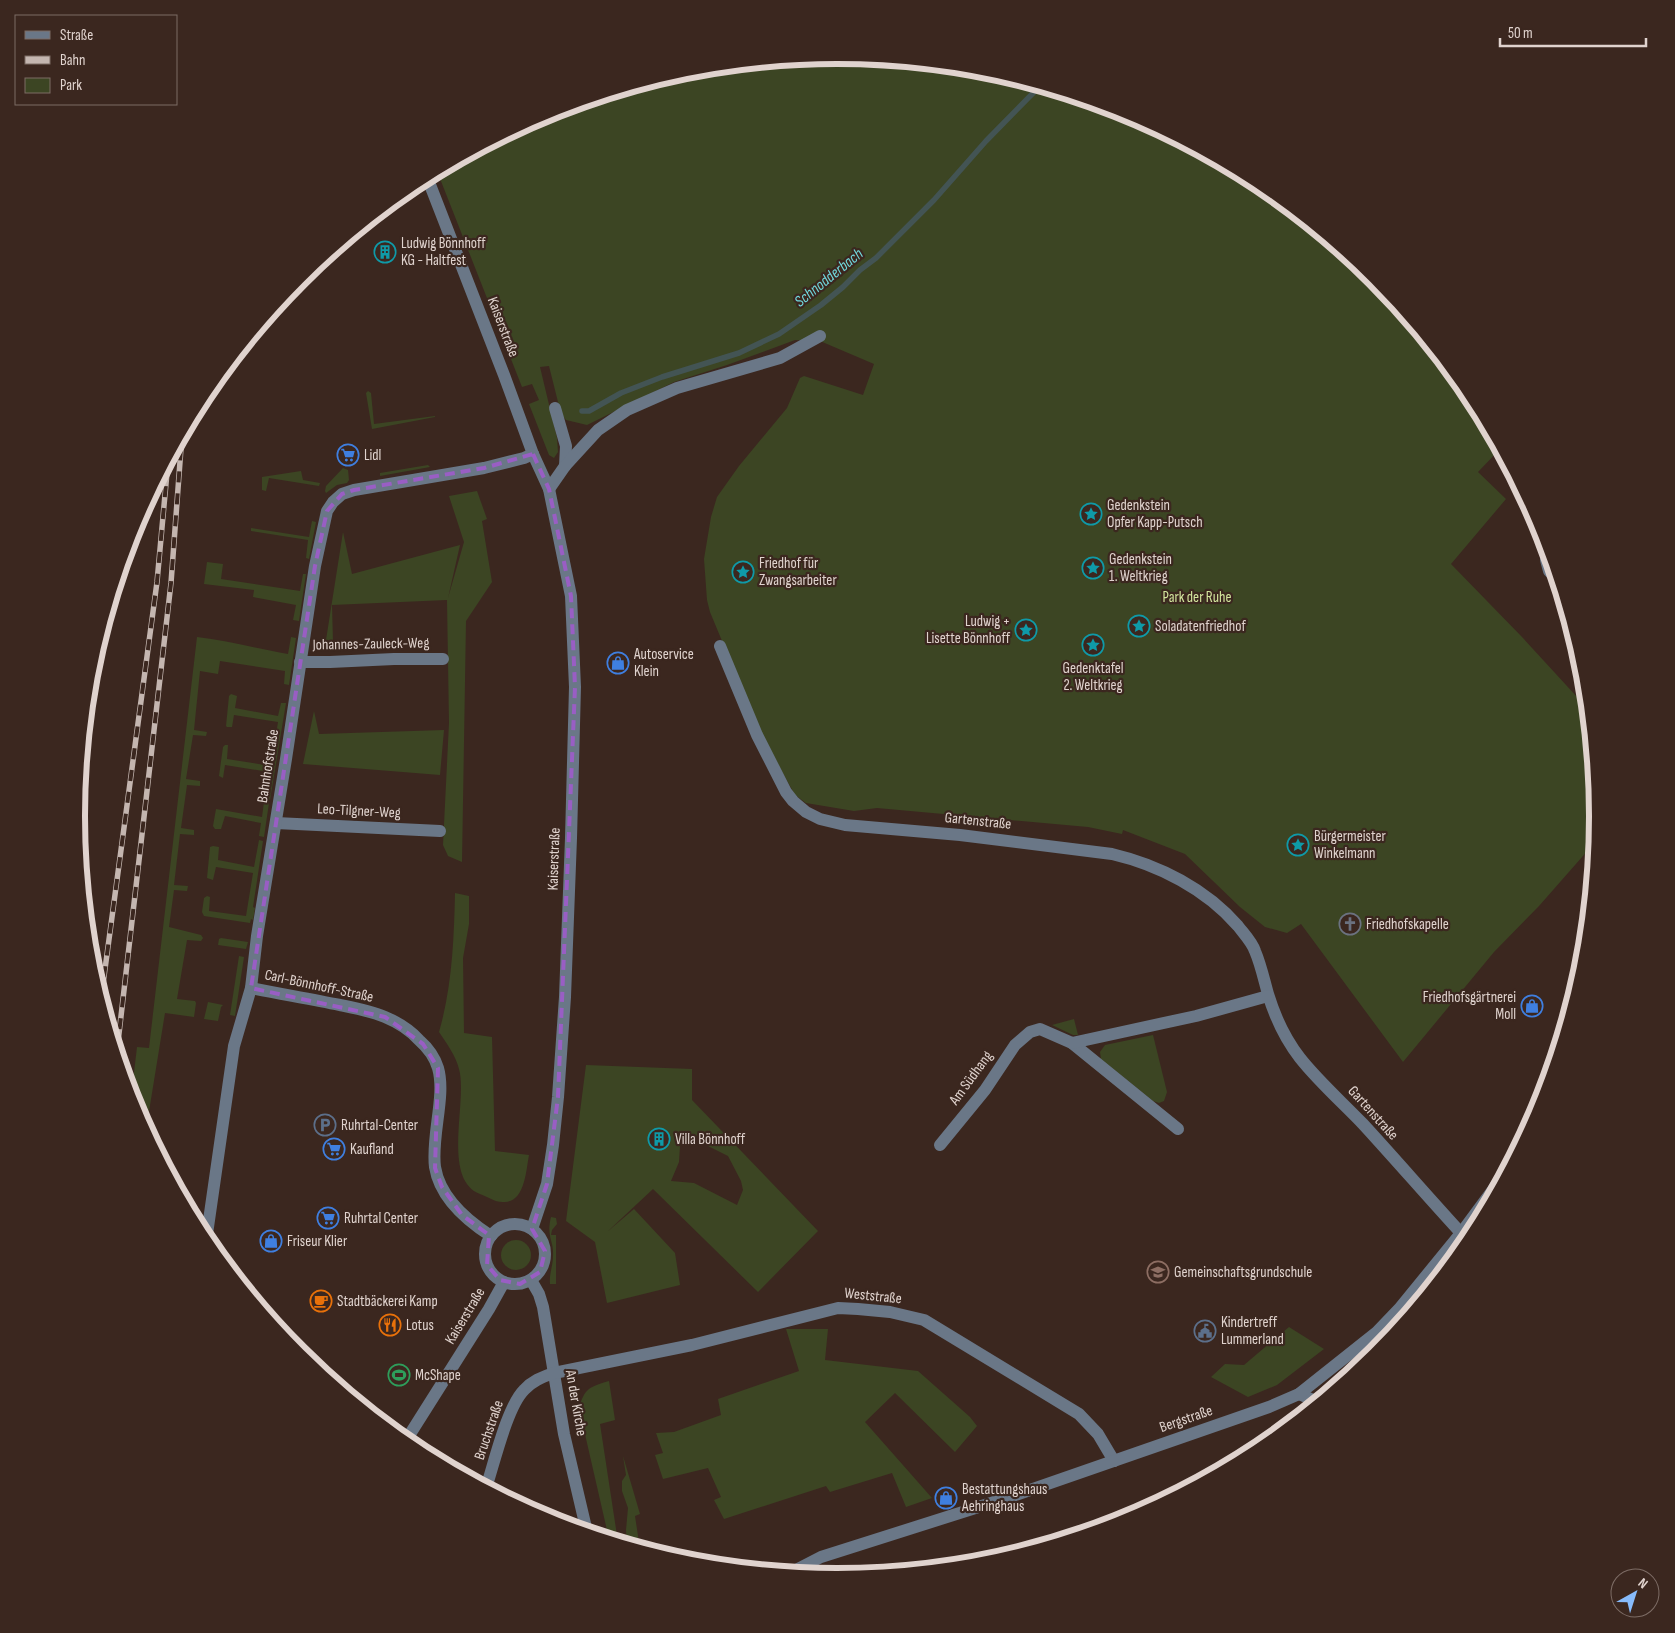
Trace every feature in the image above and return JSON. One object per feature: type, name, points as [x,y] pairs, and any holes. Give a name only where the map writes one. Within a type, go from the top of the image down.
[{"type":"street","name":"Kaiserstraße","points":[[430,184],[533,454],[549,488],[572,596],[574,687],[567,942],[558,1097],[547,1184],[532,1229]]},
{"type":"street","points":[[549,488],[565,466],[598,430],[627,410],[677,388],[780,358],[820,336]]},
{"type":"street","points":[[555,408],[566,446],[565,466]]},
{"type":"street","name":"Bahnhofstraße","points":[[208,1228],[234,1046],[251,988],[257,936],[315,566],[327,511],[342,494],[354,490],[484,468],[533,454]]},
{"type":"street","name":"Gartenstraße","points":[[720,646],[757,735],[786,792],[806,812],[820,820],[845,825],[1040,844],[1112,854],[1134,859],[1182,881],[1206,896],[1228,914],[1255,949],[1268,996],[1290,1044],[1301,1060],[1464,1234]]},
{"type":"street","name":"Johannes-Zauleck-Weg","points":[[300,662],[443,659]]},
{"type":"street","name":"Leo-Tilgner-Weg","points":[[276,823],[440,831]]},
{"type":"street","name":"Carl-Bönnhoff-Straße","points":[[251,988],[365,1011],[385,1017],[414,1035],[430,1054],[438,1068],[439,1100],[436,1124],[435,1168],[442,1187],[453,1205],[462,1215],[490,1236]]},
{"type":"street","points":[[1072,1042],[1108,1036],[1196,1016],[1268,996]]},
{"type":"street","name":"Am Südhang","points":[[940,1145],[985,1090],[1015,1045],[1030,1032],[1040,1029],[1072,1042]]},
{"type":"street","points":[[1072,1042],[1178,1129]]},
{"type":"street","points":[[490,1236],[502,1227],[512,1224],[520,1224],[532,1229],[541,1239],[545,1251],[545,1260],[540,1272],[531,1280]]},
{"type":"street","name":"Kaiserstraße","points":[[490,1236],[485,1253],[487,1265],[491,1272],[504,1282],[515,1284],[531,1280]]},
{"type":"street","name":"Bergstraße","points":[[799,1568],[821,1556],[1010,1497],[1114,1462],[1269,1407],[1299,1394],[1377,1332],[1450,1253]]},
{"type":"street","name":"An der Kirche","points":[[531,1280],[539,1294],[543,1308],[564,1434],[585,1525]]},
{"type":"street","name":"Kaiserstraße","points":[[409,1435],[504,1282]]},
{"type":"street","name":"Weststraße","points":[[554,1373],[685,1347],[838,1308],[890,1312],[924,1320],[1079,1414],[1098,1434],[1114,1462]]},
{"type":"street","name":"Bruchstraße","points":[[488,1483],[518,1396],[525,1388],[538,1379],[554,1373]]},
{"type":"street","points":[[1299,1394],[1313,1400]]},
{"type":"highlighted area","points":[[533,454],[549,489],[571,596],[575,687],[558,1097],[547,1184],[532,1229],[545,1251],[540,1272],[520,1284],[500,1280],[487,1265],[489,1235],[462,1215],[442,1187],[435,1168],[438,1068],[423,1044],[385,1017],[251,988],[315,566],[327,511],[342,494],[354,490],[484,468]]},
{"type":"green space","name":"Park der Ruhe","points":[[838,64],[887,65],[936,70],[984,78],[1032,89],[1126,121],[1170,141],[1214,165],[1296,219],[1370,284],[1435,358],[1463,398],[1496,453],[1478,472],[1506,499],[1451,564],[1581,702],[1589,767],[1589,849],[1539,906],[1494,952],[1403,1062],[1301,924],[1287,933],[1265,927],[1240,907],[1185,854],[1123,830],[1122,834],[1088,827],[877,808],[854,811],[806,803],[795,795],[759,730],[710,612],[707,600],[704,559],[711,517],[717,497],[739,466],[787,408],[800,378],[804,376],[863,395],[874,364],[820,341],[795,340],[674,382],[587,425],[566,420],[561,414],[549,366],[540,367],[557,438],[558,452],[554,458],[549,455],[529,404],[539,400],[532,384],[522,387],[440,178],[505,141],[549,121],[643,89],[691,78],[739,70],[788,65]]},
{"type":"green space","points":[[368,391],[371,393],[374,424],[435,417],[372,429],[366,393]]},
{"type":"green space","points":[[428,465],[430,467],[380,476],[380,473]]},
{"type":"green space","points":[[343,468],[348,470],[349,480],[347,483],[337,485],[326,493],[326,486]]},
{"type":"green space","points":[[301,471],[303,480],[320,483],[319,486],[269,478],[266,491],[262,490],[262,477]]},
{"type":"green space","points":[[477,491],[487,519],[482,521],[492,582],[466,621],[462,862],[448,856],[443,845],[449,723],[447,600],[332,605],[333,642],[326,640],[343,532],[352,574],[460,545],[448,598],[464,542],[449,496]]},
{"type":"green space","points":[[312,521],[316,522],[309,559],[306,558],[308,540],[251,531],[251,528],[309,537]]},
{"type":"green space","points":[[207,562],[223,564],[221,579],[300,591],[303,574],[306,574],[299,621],[293,620],[296,605],[253,597],[254,590],[204,584]]},
{"type":"green space","points":[[197,637],[288,654],[291,637],[296,638],[289,685],[284,684],[285,671],[220,661],[218,674],[200,671],[194,730],[207,732],[206,736],[193,735],[186,779],[200,781],[200,786],[187,785],[181,828],[194,830],[194,835],[180,834],[174,885],[188,886],[187,891],[174,890],[169,927],[201,935],[203,938],[201,941],[187,940],[177,999],[195,1001],[196,1003],[194,1017],[165,1013],[148,1118],[133,1080],[137,1047],[149,1048]]},
{"type":"green space","points":[[231,694],[237,696],[235,708],[278,716],[281,703],[286,703],[270,800],[265,798],[269,772],[225,765],[223,778],[219,776],[223,747],[225,745],[228,745],[227,759],[271,766],[278,722],[234,715],[232,727],[227,727],[229,696]]},
{"type":"green space","points":[[314,711],[319,734],[444,730],[440,775],[303,764]]},
{"type":"green space","points":[[264,802],[269,803],[264,837],[259,836],[261,823],[225,816],[221,829],[215,829],[213,826],[216,809],[262,817]]},
{"type":"green space","points":[[259,840],[263,841],[253,907],[255,908],[253,920],[251,919],[250,923],[204,916],[202,912],[204,898],[207,896],[210,897],[209,911],[246,916],[253,873],[216,867],[213,880],[207,878],[210,847],[219,847],[218,860],[254,867]]},
{"type":"green space","points":[[455,893],[469,896],[469,924],[463,958],[464,1033],[492,1037],[495,1151],[529,1155],[521,1191],[512,1200],[505,1202],[492,1200],[468,1186],[462,1173],[459,1156],[461,1083],[459,1069],[439,1032],[450,981]]},
{"type":"green space","points":[[221,938],[248,942],[246,949],[218,945]]},
{"type":"green space","points":[[239,956],[244,957],[235,1016],[230,1015]]},
{"type":"green space","points":[[208,1002],[223,1005],[218,1021],[204,1019]]},
{"type":"green space","points":[[1074,1019],[1078,1035],[1073,1035],[1052,1025]]},
{"type":"green space","points":[[1153,1035],[1167,1092],[1164,1101],[1159,1103],[1153,1101],[1101,1059],[1100,1052],[1105,1045]]},
{"type":"green space","points":[[586,1065],[692,1069],[692,1100],[818,1231],[758,1292],[653,1189],[607,1232],[634,1209],[675,1253],[680,1285],[607,1303],[595,1242],[566,1221]],"holes":[[[687,1134],[695,1135],[694,1143],[706,1145],[728,1156],[741,1181],[743,1190],[737,1205],[694,1183],[671,1181],[679,1162],[680,1146],[686,1141]]]},
{"type":"green space","points":[[551,1217],[556,1218],[557,1224],[552,1230],[551,1235],[556,1235],[556,1284],[550,1284],[553,1256],[549,1229]]},
{"type":"green space","points":[[516,1240],[522,1241],[530,1249],[530,1261],[522,1269],[516,1270],[510,1269],[502,1261],[501,1255],[502,1249],[510,1241]]},
{"type":"green space","points":[[1289,1327],[1324,1349],[1277,1385],[1248,1397],[1211,1377],[1225,1364],[1244,1365]]},
{"type":"green space","points":[[786,1329],[828,1329],[825,1360],[918,1371],[970,1417],[977,1426],[955,1452],[895,1393],[865,1422],[932,1498],[906,1507],[892,1473],[830,1492],[826,1486],[724,1519],[714,1500],[721,1497],[708,1468],[663,1479],[655,1455],[663,1453],[656,1433],[674,1432],[721,1415],[718,1399],[799,1371]]},
{"type":"green space","points":[[609,1381],[615,1420],[600,1424],[617,1536],[608,1533],[579,1408],[586,1392],[597,1385]]},
{"type":"green space","points":[[623,1456],[640,1514],[635,1516],[639,1543],[627,1539],[628,1508],[622,1491],[622,1481],[626,1475]]},
{"type":"waterway","name":"Schnodderbach","points":[[582,411],[589,411],[621,393],[662,377],[739,353],[779,334],[821,305],[876,258],[934,200],[986,141],[1036,90]]},
{"type":"railway","points":[[119,1038],[171,583],[181,449]]},
{"type":"railway","points":[[103,982],[157,582],[167,475]]},
{"type":"place","name":"Ludwig Bönnhoff KG - Haltfest","points":[[385,252]]},
{"type":"place","name":"Lidl","points":[[348,455]]},
{"type":"place","name":"Gedenkstein Opfer Kapp-Putsch","points":[[1091,514]]},
{"type":"place","name":"Gedenkstein 1. Weltkrieg","points":[[1093,568]]},
{"type":"place","name":"Friedhof für Zwangsarbeiter","points":[[743,572]]},
{"type":"place","name":"Soladatenfriedhof","points":[[1139,626]]},
{"type":"place","name":"Ludwig + Lisette Bönnhoff","points":[[1026,630]]},
{"type":"place","name":"Gedenktafel 2. Weltkrieg","points":[[1093,645]]},
{"type":"place","name":"Autoservice Klein","points":[[618,663]]},
{"type":"place","name":"Bürgermeister Winkelmann","points":[[1298,845]]},
{"type":"place","name":"Friedhofskapelle","points":[[1350,924]]},
{"type":"place","name":"Friedhofsgärtnerei Moll","points":[[1532,1006]]},
{"type":"place","name":"Ruhrtal-Center","points":[[325,1125]]},
{"type":"place","name":"Villa Bönnhoff","points":[[659,1139]]},
{"type":"place","name":"Kaufland","points":[[334,1149]]},
{"type":"place","name":"Ruhrtal Center","points":[[328,1218]]},
{"type":"place","name":"Friseur Klier","points":[[271,1241]]},
{"type":"place","name":"Gemeinschaftsgrundschule","points":[[1158,1272]]},
{"type":"place","name":"Stadtbäckerei Kamp","points":[[321,1301]]},
{"type":"place","name":"Lotus","points":[[390,1325]]},
{"type":"place","name":"Kindertreff Lummerland","points":[[1205,1331]]},
{"type":"place","name":"McShape","points":[[399,1375]]},
{"type":"place","name":"Bestattungshaus Aehringhaus","points":[[946,1498]]}]
